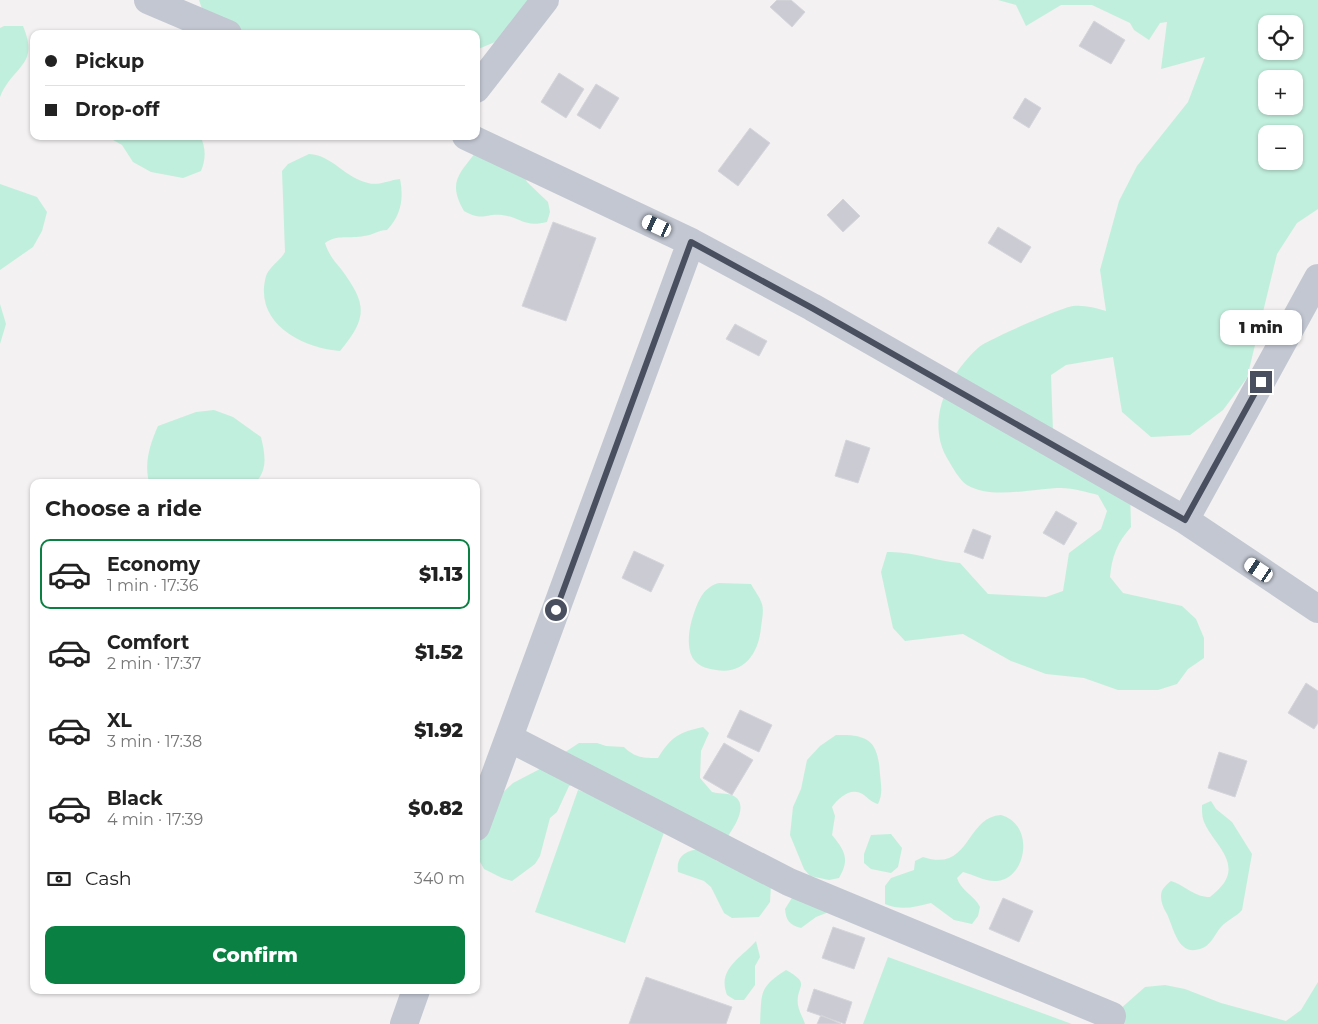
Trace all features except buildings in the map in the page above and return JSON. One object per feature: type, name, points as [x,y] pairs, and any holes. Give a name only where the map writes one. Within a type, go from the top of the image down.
[{"type":"street","points":[[148,0],[219,30]]},
{"type":"street","points":[[480,84],[545,0]]},
{"type":"street","points":[[474,140],[691,242],[838,322],[1185,520],[1318,609]]},
{"type":"street","points":[[480,816],[691,242]]},
{"type":"street","points":[[1185,520],[1318,278]]},
{"type":"street","points":[[509,738],[789,882],[1112,1016],[1109,1024]]},
{"type":"street","points":[[404,1024],[415,994]]},
{"type":"green space","points":[[199,0],[547,0],[495,42],[480,48],[480,30],[218,30],[204,15]]},
{"type":"green space","points":[[998,0],[1318,0],[1318,209],[1297,223],[1277,254],[1247,378],[1223,410],[1190,435],[1151,437],[1122,412],[1113,357],[1066,365],[1051,375],[1053,432],[1130,490],[1131,527],[1116,550],[1110,577],[1123,593],[1182,606],[1196,619],[1204,638],[1204,658],[1188,669],[1177,684],[1158,690],[1118,690],[1084,678],[1046,674],[1011,661],[963,634],[905,641],[893,628],[881,572],[887,552],[905,553],[960,563],[988,594],[1046,597],[1063,591],[1069,553],[1101,529],[1107,511],[1098,495],[1075,489],[1050,488],[1001,493],[988,492],[967,485],[953,469],[941,443],[938,428],[940,413],[944,398],[958,370],[985,343],[1073,306],[1086,306],[1106,311],[1100,270],[1119,201],[1137,166],[1188,102],[1205,57],[1161,69],[1167,22],[1160,23],[1149,40],[1134,30],[1130,23],[1092,5],[1061,5],[1026,26],[1016,5]]},
{"type":"green space","points":[[4,26],[23,26],[28,49],[27,58],[5,86],[0,97],[0,28]]},
{"type":"green space","points":[[113,140],[202,140],[204,149],[203,167],[201,171],[183,178],[151,172],[133,162],[122,145]]},
{"type":"green space","points":[[476,152],[523,173],[527,182],[548,202],[550,212],[547,222],[533,224],[502,215],[480,217],[464,211],[457,193],[457,180],[464,167]]},
{"type":"green space","points":[[309,154],[325,158],[352,176],[368,183],[376,184],[400,179],[400,206],[396,219],[387,230],[359,237],[334,239],[325,243],[332,257],[356,292],[361,310],[356,329],[340,351],[311,345],[284,330],[274,320],[267,307],[264,293],[267,273],[285,252],[282,171],[288,164]]},
{"type":"green space","points":[[0,184],[37,197],[47,212],[42,231],[33,247],[0,270]]},
{"type":"green space","points":[[0,304],[6,324],[0,344]]},
{"type":"green space","points":[[214,410],[233,417],[261,437],[264,467],[258,479],[149,479],[147,468],[149,454],[158,426],[196,412]]},
{"type":"green space","points":[[719,583],[751,584],[760,599],[763,609],[760,636],[754,653],[742,665],[726,671],[710,669],[699,665],[692,656],[689,645],[691,625],[698,603],[709,587]]},
{"type":"green space","points":[[703,727],[709,733],[701,751],[700,778],[712,792],[732,795],[740,803],[739,815],[728,836],[578,783],[569,786],[557,812],[550,818],[540,856],[535,864],[512,881],[484,869],[480,862],[480,834],[499,796],[513,783],[538,770],[579,743],[597,743],[606,746],[624,747],[640,757],[658,758],[676,736]]},
{"type":"green space","points":[[836,735],[864,738],[874,747],[879,763],[881,793],[878,804],[864,795],[850,792],[842,796],[832,807],[835,816],[832,835],[843,851],[845,860],[839,878],[829,880],[810,876],[804,869],[790,835],[793,807],[801,789],[807,760],[820,746]]},
{"type":"green space","points":[[578,790],[668,821],[625,943],[535,912]]},
{"type":"green space","points":[[1211,801],[1216,809],[1232,822],[1252,854],[1242,910],[1223,925],[1204,948],[1193,950],[1187,949],[1178,940],[1163,906],[1161,894],[1164,887],[1171,881],[1199,895],[1210,897],[1224,883],[1228,875],[1227,859],[1205,824],[1203,817],[1202,805]]},
{"type":"green space","points":[[1001,815],[1012,821],[1019,829],[1023,840],[1023,851],[1015,871],[1007,878],[993,881],[963,872],[957,878],[961,886],[980,907],[978,916],[972,924],[954,920],[931,903],[902,908],[885,904],[885,886],[891,878],[914,870],[915,861],[923,857],[939,860],[950,857],[959,851],[980,825],[989,818]]},
{"type":"green space","points":[[891,834],[902,848],[898,867],[891,873],[871,869],[864,863],[864,854],[871,835]]},
{"type":"green space","points":[[701,849],[717,861],[754,873],[771,884],[770,902],[759,917],[732,918],[724,913],[711,887],[704,881],[678,872],[680,858],[683,855],[687,852]]},
{"type":"green space","points":[[795,893],[834,910],[816,917],[801,928],[797,927],[789,921],[785,909]]},
{"type":"green space","points":[[756,941],[760,957],[755,966],[755,985],[744,1000],[735,1000],[727,995],[725,978],[732,965]]},
{"type":"green space","points":[[888,957],[1072,1024],[863,1024]]},
{"type":"green space","points":[[786,970],[801,982],[798,1005],[805,1024],[760,1024],[763,992],[770,982]]},
{"type":"green space","points":[[1318,982],[1318,1024],[1118,1024],[1119,1010],[1145,987],[1165,985],[1185,989],[1221,1003],[1286,1021],[1301,1010]]},
{"type":"route","points":[[556,610],[691,242],[812,308],[1185,520],[1261,382]]}]
